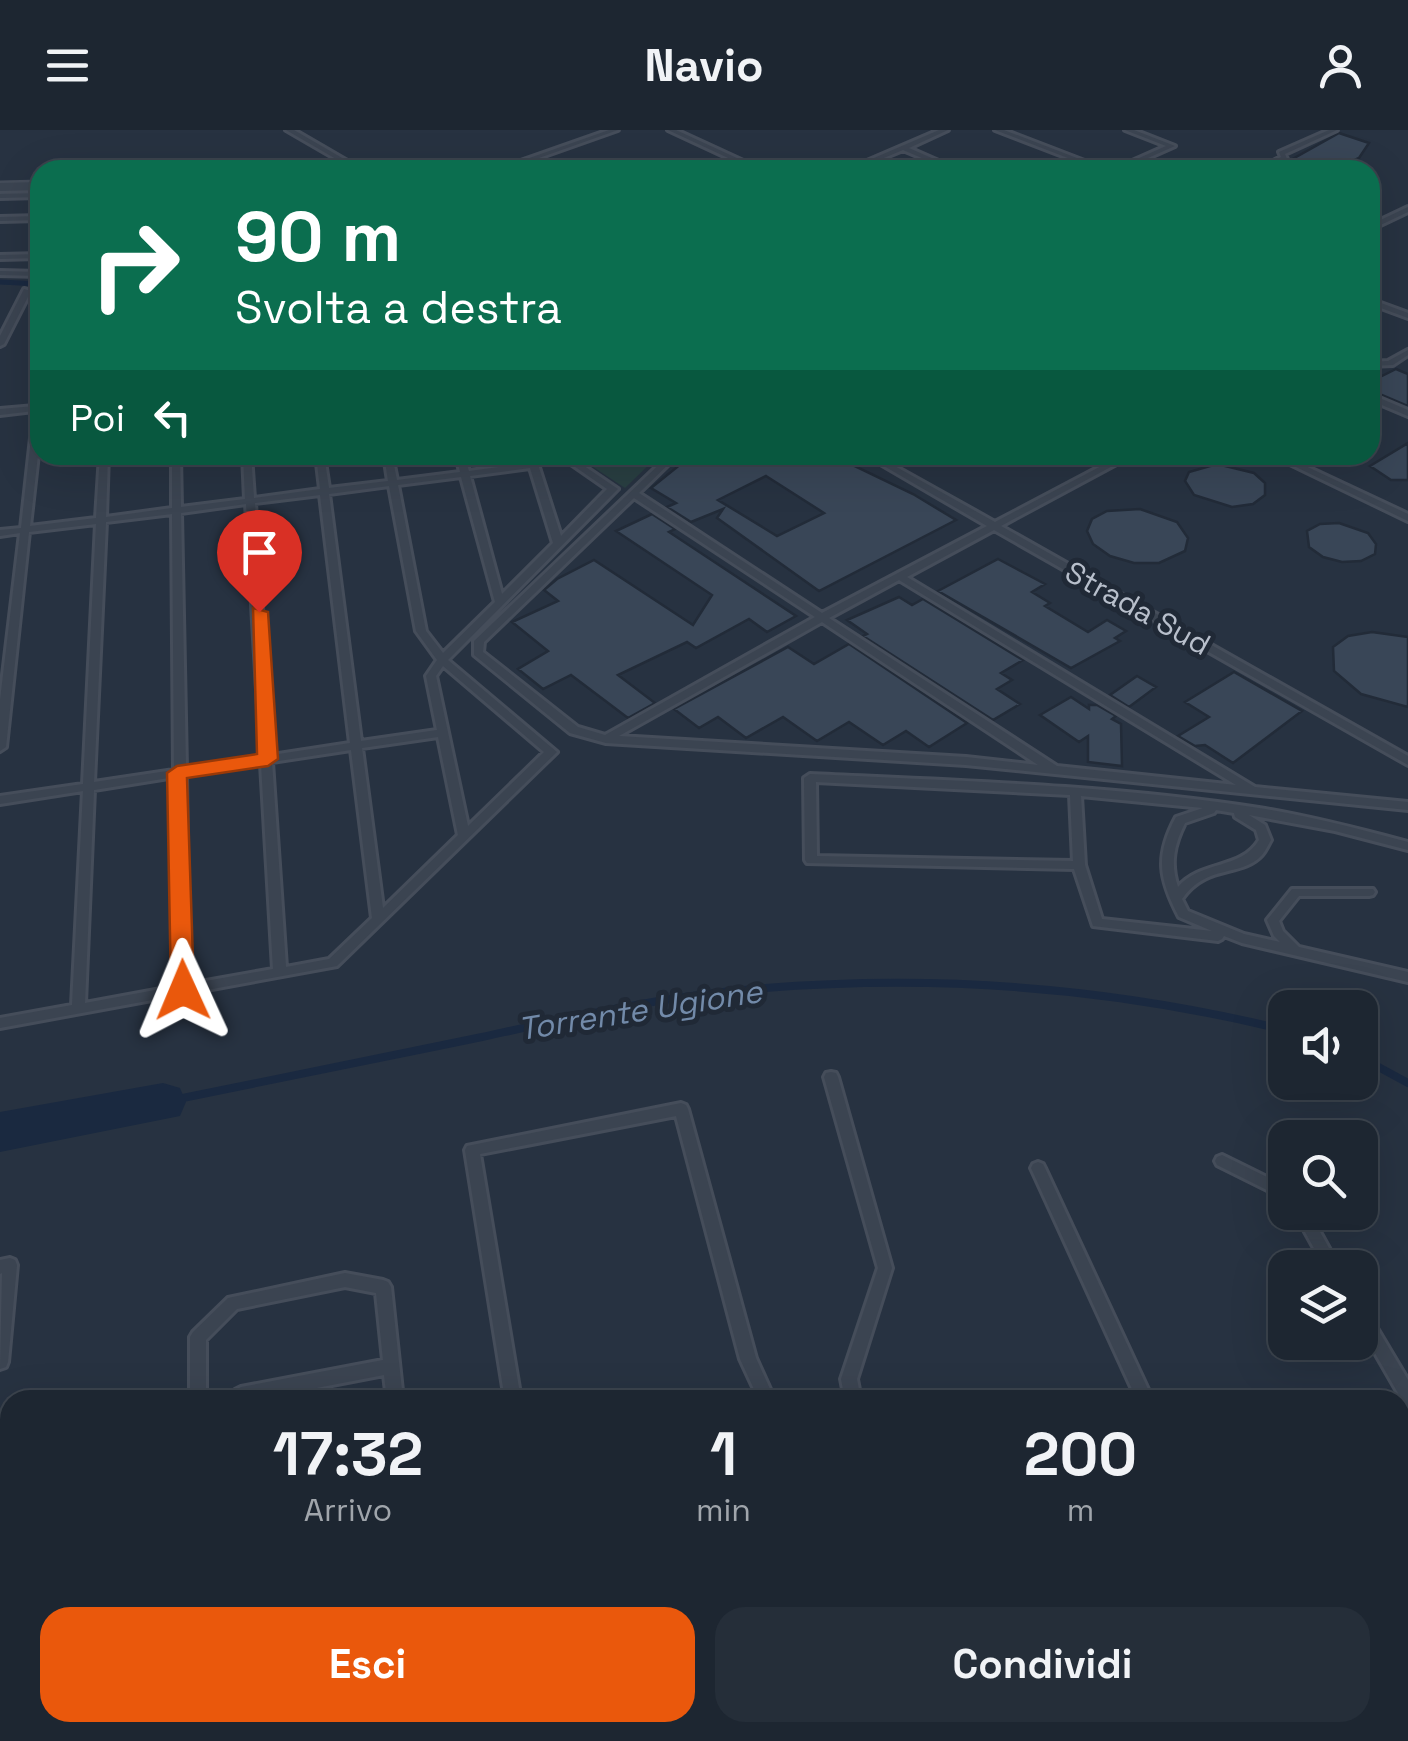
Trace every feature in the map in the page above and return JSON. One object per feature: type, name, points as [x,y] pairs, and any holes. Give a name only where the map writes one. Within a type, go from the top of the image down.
[{"type":"street","points":[[0,188],[30,186]]},
{"type":"lane","points":[[289,130],[342,160]]},
{"type":"lane","points":[[527,160],[615,130]]},
{"type":"lane","points":[[671,130],[738,160]]},
{"type":"lane","points":[[874,160],[945,130]]},
{"type":"lane","points":[[998,130],[1078,160]]},
{"type":"lane","points":[[1128,130],[1172,146],[1139,160]]},
{"type":"lane","points":[[1146,136],[1161,130]]},
{"type":"lane","points":[[1281,160],[1285,158],[1281,153],[1334,130]]},
{"type":"lane","points":[[904,148],[932,160]]},
{"type":"lane","points":[[0,196],[30,195]]},
{"type":"lane","points":[[1380,223],[1408,209]]},
{"type":"lane","points":[[0,220],[30,218]]},
{"type":"lane","points":[[1390,218],[1408,224]]},
{"type":"lane","points":[[0,257],[30,256]]},
{"type":"lane","points":[[0,273],[30,280]]},
{"type":"lane","points":[[0,344],[30,285]]},
{"type":"lane","points":[[1380,304],[1408,316]]},
{"type":"lane","points":[[1380,364],[1390,363],[1408,352]]},
{"type":"lane","points":[[1380,359],[1390,363]]},
{"type":"lane","points":[[1380,401],[1408,414]]},
{"type":"lane","points":[[0,412],[30,406]]},
{"type":"lane","points":[[0,747],[31,465]]},
{"type":"lane","points":[[78,1009],[104,465]]},
{"type":"lane","points":[[176,465],[177,773],[183,990]]},
{"type":"lane","points":[[249,465],[280,972]]},
{"type":"lane","points":[[321,465],[378,920]]},
{"type":"lane","points":[[0,1024],[333,963],[551,752],[442,660],[421,631],[390,465]]},
{"type":"lane","points":[[462,465],[499,600]]},
{"type":"lane","points":[[0,533],[464,474],[508,465]]},
{"type":"lane","points":[[534,465],[558,543]]},
{"type":"lane","points":[[464,836],[431,676],[499,600],[613,489],[577,465]]},
{"type":"lane","points":[[664,465],[479,641],[478,653],[574,730],[606,739],[1055,771],[1408,806]]},
{"type":"lane","name":"Strada Sud","points":[[885,465],[1408,761]]},
{"type":"lane","points":[[606,739],[899,576],[1111,465]]},
{"type":"lane","points":[[1295,465],[1408,518]]},
{"type":"lane","points":[[634,494],[1055,771]]},
{"type":"lane","points":[[899,576],[1256,792]]},
{"type":"lane","points":[[0,800],[440,732]]},
{"type":"lane","points":[[1079,865],[811,860],[810,778],[1075,792],[1224,808],[1354,830],[1408,846]]},
{"type":"lane","points":[[1075,792],[1079,865],[1096,923],[1242,938],[1408,977]]},
{"type":"lane","points":[[1176,899],[1184,882],[1198,873],[1248,862],[1261,851],[1266,840],[1261,828],[1224,808],[1199,811],[1180,820],[1170,840],[1164,868],[1176,899],[1183,914],[1201,925],[1242,938]]},
{"type":"lane","points":[[1294,948],[1278,934],[1273,920],[1296,892],[1369,892]]},
{"type":"lane","points":[[831,1078],[885,1268],[849,1379],[852,1390]]},
{"type":"lane","points":[[511,1390],[472,1150],[681,1109],[748,1359],[763,1390]]},
{"type":"lane","points":[[1222,1161],[1268,1184]]},
{"type":"lane","points":[[1038,1168],[1140,1390]]},
{"type":"lane","points":[[0,1267],[10,1265],[0,1362]]},
{"type":"lane","points":[[198,1390],[198,1337],[233,1303],[345,1280],[383,1287],[394,1390]]},
{"type":"lane","points":[[1378,1344],[1405,1390]]},
{"type":"lane","points":[[267,1390],[391,1366]]},
{"type":"green space","points":[[590,465],[649,465],[625,488]]},
{"type":"building","points":[[1339,133],[1369,143],[1354,160],[1291,160]]},
{"type":"building","points":[[1396,369],[1408,374],[1408,406],[1380,394],[1380,377]]},
{"type":"building","points":[[1408,443],[1408,480],[1391,480],[1370,466],[1380,465],[1380,460]]},
{"type":"building","points":[[680,465],[853,465],[956,520],[819,591],[717,518],[723,509],[691,522],[667,507],[676,503],[651,488]],"holes":[[[766,476],[824,513],[777,536],[718,500]]]},
{"type":"building","points":[[1221,465],[1254,473],[1265,483],[1265,495],[1253,504],[1232,507],[1194,495],[1185,481],[1189,472]]},
{"type":"building","points":[[1140,509],[1177,522],[1188,538],[1185,551],[1159,563],[1134,563],[1110,556],[1093,544],[1087,531],[1092,519],[1107,511]]},
{"type":"building","points":[[652,514],[675,529],[669,532],[796,616],[767,632],[749,619],[696,648],[687,642],[618,675],[655,703],[628,718],[571,675],[543,689],[518,669],[548,651],[512,622],[558,601],[544,590],[557,579],[594,560],[693,625],[712,595],[616,531]]},
{"type":"building","points":[[1339,523],[1368,533],[1376,544],[1375,554],[1361,561],[1342,562],[1323,557],[1309,547],[1307,531],[1320,524]]},
{"type":"building","points":[[998,559],[1045,584],[1032,592],[1050,603],[1045,606],[1088,632],[1107,620],[1126,631],[1115,638],[1120,641],[1071,668],[938,591]]},
{"type":"building","points":[[899,597],[912,605],[923,599],[1023,660],[1001,673],[1012,680],[997,689],[1020,704],[993,720],[863,636],[867,634],[847,620]]},
{"type":"building","points":[[1372,632],[1408,637],[1408,707],[1361,694],[1334,671],[1333,647],[1348,636]]},
{"type":"building","points":[[849,644],[967,723],[929,747],[906,731],[883,745],[849,722],[817,741],[783,717],[746,738],[718,717],[699,728],[674,709],[788,647],[814,664]]},
{"type":"building","points":[[1234,672],[1302,711],[1233,763],[1205,745],[1195,746],[1178,736],[1209,717],[1185,702]]},
{"type":"building","points":[[1137,676],[1156,687],[1129,707],[1110,695]]},
{"type":"building","points":[[1071,697],[1089,709],[1089,705],[1097,705],[1116,716],[1112,719],[1121,724],[1122,766],[1088,762],[1088,736],[1079,742],[1040,715]]},
{"type":"waterway","points":[[0,282],[30,284]]},
{"type":"waterway","name":"Torrente Ugione","points":[[163,1102],[645,1003],[812,985],[1016,987],[1151,1003],[1268,1026]]},
{"type":"waterway","name":"Torrente Ugione","points":[[1378,1067],[1408,1083]]},
{"type":"waterway","name":"Torrente Ugione","points":[[0,1132],[163,1102]]},
{"type":"route","points":[[183,990],[177,773],[268,759],[259,612]]}]
